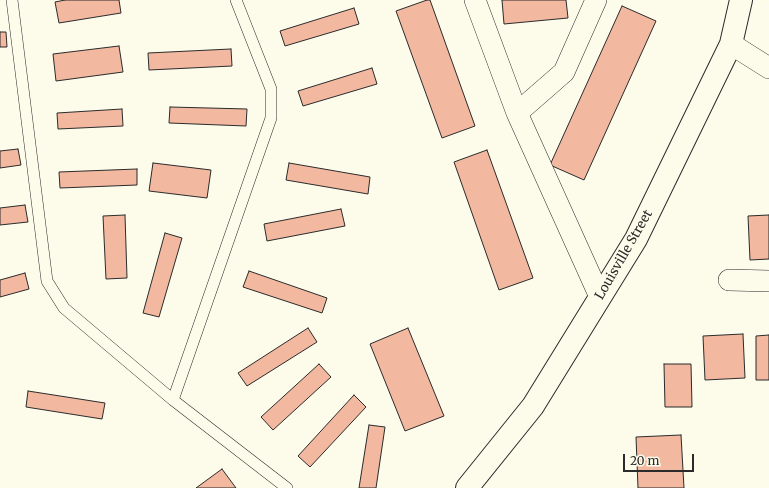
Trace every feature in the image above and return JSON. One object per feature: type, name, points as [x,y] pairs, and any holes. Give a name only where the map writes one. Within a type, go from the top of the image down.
[{"type":"main road","name":"Louisville Street","points":[[467,488],[533,406],[636,239],[731,44],[741,0]]},
{"type":"street","points":[[475,0],[517,113],[600,297]]},
{"type":"street","points":[[517,113],[564,72],[596,0]]},
{"type":"street","points":[[731,44],[769,68]]},
{"type":"street","points":[[729,280],[769,281]]},
{"type":"lane","points":[[12,0],[47,281],[64,308],[173,400],[286,488]]},
{"type":"lane","points":[[173,400],[271,118],[271,89],[236,0]]},
{"type":"building","points":[[65,0],[119,0],[121,13],[59,23],[55,2]]},
{"type":"building","points":[[430,0],[475,126],[442,138],[396,11]]},
{"type":"building","points":[[502,0],[566,0],[568,18],[504,24]]},
{"type":"building","points":[[622,6],[656,21],[584,180],[550,165]]},
{"type":"building","points":[[354,8],[359,24],[285,46],[280,31]]},
{"type":"building","points":[[0,32],[6,32],[7,47],[0,47]]},
{"type":"building","points":[[119,46],[123,72],[56,81],[53,54]]},
{"type":"building","points":[[231,49],[232,66],[149,70],[148,53]]},
{"type":"building","points":[[372,68],[377,84],[303,106],[298,91]]},
{"type":"building","points":[[170,107],[247,109],[246,126],[169,123]]},
{"type":"building","points":[[122,109],[123,126],[58,129],[57,113]]},
{"type":"building","points":[[18,149],[21,165],[0,168],[0,151]]},
{"type":"building","points":[[487,150],[533,278],[499,290],[454,162]]},
{"type":"building","points":[[153,163],[211,170],[207,198],[149,191]]},
{"type":"building","points":[[289,163],[370,177],[368,194],[286,180]]},
{"type":"building","points":[[137,169],[137,185],[60,188],[59,172]]},
{"type":"building","points":[[25,205],[28,222],[0,225],[0,208]]},
{"type":"building","points":[[341,209],[345,226],[267,241],[264,224]]},
{"type":"building","points":[[125,215],[127,278],[106,279],[103,216]]},
{"type":"building","points":[[769,215],[769,259],[750,260],[748,216]]},
{"type":"building","points":[[165,233],[182,238],[159,317],[143,313]]},
{"type":"building","points":[[249,271],[327,298],[322,313],[243,287]]},
{"type":"building","points":[[25,273],[29,289],[0,297],[0,280]]},
{"type":"building","points":[[308,328],[317,342],[247,386],[238,373]]},
{"type":"building","points":[[408,328],[444,416],[405,431],[370,344]]},
{"type":"building","points":[[743,334],[745,378],[705,380],[703,336]]},
{"type":"building","points":[[769,335],[769,380],[756,380],[756,336]]},
{"type":"building","points":[[319,364],[331,377],[273,430],[261,417]]},
{"type":"building","points":[[664,364],[691,364],[692,407],[665,407]]},
{"type":"building","points":[[28,391],[105,403],[102,419],[26,407]]},
{"type":"building","points":[[354,395],[366,407],[310,467],[298,456]]},
{"type":"building","points":[[369,425],[385,427],[376,488],[359,488]]},
{"type":"building","points":[[681,435],[684,488],[638,488],[636,437]]},
{"type":"building","points":[[222,469],[236,488],[196,488]]}]
